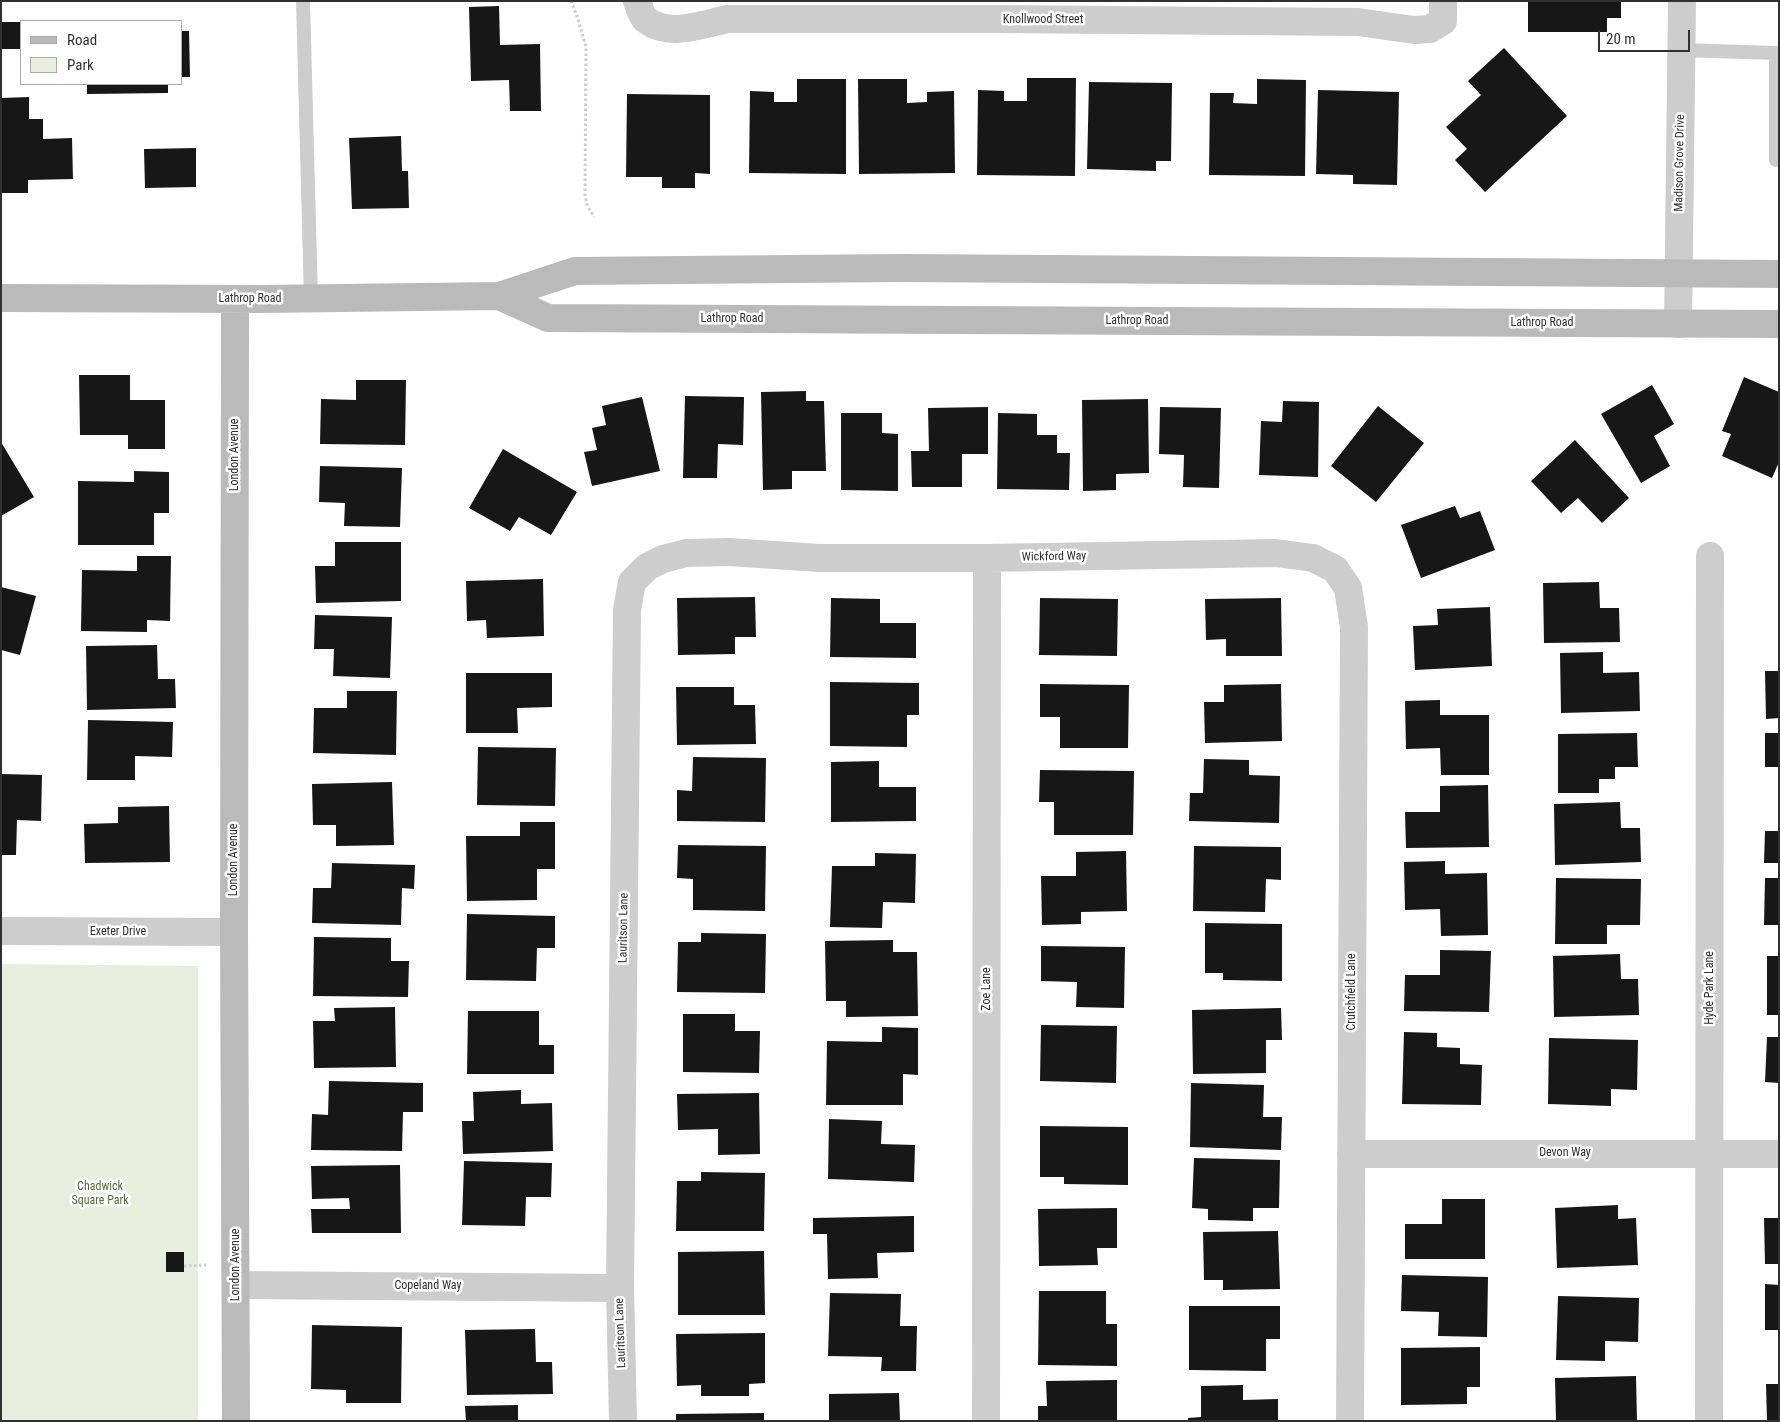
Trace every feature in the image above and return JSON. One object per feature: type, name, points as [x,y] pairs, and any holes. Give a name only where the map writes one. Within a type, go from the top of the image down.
[{"type":"main road","name":"Lathrop Road","points":[[1,298],[499,296],[575,271],[911,268],[1779,274]]},
{"type":"main road","name":"Lathrop Road","points":[[499,296],[548,318],[1779,324]]},
{"type":"main road","name":"London Avenue","points":[[235,298],[234,932],[236,1421]]},
{"type":"street","name":"Madison Grove Drive","points":[[1678,324],[1682,1]]},
{"type":"street","name":"Knollwood Street","points":[[640,10],[664,29],[690,28],[727,19],[995,10],[1358,22],[1414,30],[1430,29],[1443,11]]},
{"type":"street","name":"Lauritson Lane","points":[[623,1421],[620,1288],[627,610],[632,582],[647,567],[663,559],[686,554],[729,552],[770,554]]},
{"type":"street","name":"Wickford Way","points":[[770,554],[818,558],[1276,554],[1314,558],[1335,569]]},
{"type":"street","name":"Hyde Park Lane","points":[[1709,1421],[1710,556]]},
{"type":"street","name":"Zoe Lane","points":[[986,1421],[987,558]]},
{"type":"street","name":"Crutchfield Lane","points":[[1335,569],[1348,588],[1354,627],[1350,1421]]},
{"type":"street","name":"Exeter Drive","points":[[1,931],[234,932]]},
{"type":"street","name":"Devon Way","points":[[1351,1154],[1779,1154]]},
{"type":"street","name":"Copeland Way","points":[[236,1285],[620,1288]]},
{"type":"lane","points":[[303,1],[311,298]]},
{"type":"lane","points":[[1682,50],[1776,53],[1776,160]]},
{"type":"path","points":[[571,1],[586,47],[585,195],[587,205],[594,217]]},
{"type":"path","points":[[184,1266],[207,1265]]},
{"type":"green space","name":"Chadwick Square Park","points":[[1,964],[198,966],[198,1421],[1,1421]]},
{"type":"building","points":[[1528,1],[1621,1],[1621,18],[1607,18],[1607,32],[1528,32]]},
{"type":"building","points":[[499,6],[500,45],[540,44],[541,111],[510,111],[509,80],[471,81],[469,7]]},
{"type":"building","points":[[1,22],[20,22],[20,49],[1,49]]},
{"type":"building","points":[[182,31],[189,31],[190,77],[182,77]]},
{"type":"building","points":[[1504,48],[1567,116],[1485,192],[1455,160],[1467,149],[1446,127],[1481,95],[1468,81]]},
{"type":"building","points":[[1027,78],[1076,78],[1075,176],[977,175],[978,90],[1004,91],[1004,101],[1027,101]]},
{"type":"building","points":[[797,79],[846,79],[846,174],[749,173],[750,91],[774,92],[774,102],[797,102]]},
{"type":"building","points":[[858,79],[907,79],[907,103],[927,102],[927,92],[954,91],[955,173],[859,174]]},
{"type":"building","points":[[1257,79],[1306,80],[1305,176],[1209,175],[1210,93],[1234,93],[1233,103],[1257,104]]},
{"type":"building","points":[[1089,82],[1172,83],[1171,161],[1156,161],[1156,171],[1087,169]]},
{"type":"building","points":[[87,85],[168,85],[168,93],[87,94]]},
{"type":"building","points":[[1318,90],[1399,92],[1397,185],[1353,184],[1353,175],[1316,174]]},
{"type":"building","points":[[627,94],[710,95],[710,174],[695,173],[695,188],[662,188],[662,177],[626,177]]},
{"type":"building","points":[[29,97],[29,119],[43,119],[43,139],[72,138],[73,179],[28,180],[28,193],[2,193],[1,98]]},
{"type":"building","points":[[401,136],[402,171],[408,171],[409,208],[352,209],[349,138]]},
{"type":"building","points":[[196,148],[196,187],[145,188],[144,149]]},
{"type":"building","points":[[79,375],[130,375],[130,400],[165,400],[165,449],[128,449],[128,435],[80,435]]},
{"type":"building","points":[[1744,377],[1779,392],[1779,462],[1772,478],[1722,456],[1731,434],[1722,431]]},
{"type":"building","points":[[356,380],[406,380],[405,445],[320,444],[321,399],[356,400]]},
{"type":"building","points":[[1652,385],[1674,424],[1654,436],[1670,466],[1641,483],[1601,414]]},
{"type":"building","points":[[806,391],[806,401],[824,401],[826,471],[792,471],[792,489],[763,490],[761,392]]},
{"type":"building","points":[[685,396],[744,397],[743,445],[718,444],[717,478],[683,478]]},
{"type":"building","points":[[642,397],[660,471],[592,486],[584,452],[597,450],[592,428],[606,425],[602,406]]},
{"type":"building","points":[[1148,399],[1149,473],[1116,474],[1116,490],[1083,491],[1082,400]]},
{"type":"building","points":[[1283,401],[1319,402],[1318,477],[1259,475],[1261,421],[1282,422]]},
{"type":"building","points":[[1378,406],[1424,443],[1376,502],[1331,466]]},
{"type":"building","points":[[988,407],[988,454],[962,454],[962,487],[912,487],[911,451],[929,451],[928,408]]},
{"type":"building","points":[[1160,407],[1221,408],[1219,488],[1183,487],[1184,455],[1159,454]]},
{"type":"building","points":[[841,413],[882,413],[882,433],[898,434],[898,491],[841,490]]},
{"type":"building","points":[[998,413],[1037,414],[1037,435],[1057,435],[1057,453],[1070,453],[1069,490],[997,489]]},
{"type":"building","points":[[1575,440],[1629,498],[1602,523],[1578,498],[1561,513],[1531,481]]},
{"type":"building","points":[[1,442],[34,497],[1,516]]},
{"type":"building","points":[[503,449],[577,492],[551,535],[519,517],[510,531],[469,508]]},
{"type":"building","points":[[320,466],[402,468],[400,527],[344,526],[345,503],[319,502]]},
{"type":"building","points":[[134,471],[169,472],[169,513],[154,513],[154,545],[78,545],[78,481],[134,482]]},
{"type":"building","points":[[1455,506],[1460,518],[1480,511],[1495,550],[1421,578],[1401,525]]},
{"type":"building","points":[[335,542],[401,542],[401,601],[316,603],[315,566],[335,566]]},
{"type":"building","points":[[137,556],[171,556],[170,621],[147,620],[147,632],[81,631],[82,570],[137,571]]},
{"type":"building","points":[[543,579],[544,636],[487,638],[486,620],[467,621],[466,581]]},
{"type":"building","points":[[1599,582],[1600,608],[1619,608],[1620,642],[1544,643],[1543,583]]},
{"type":"building","points":[[1,587],[36,596],[20,655],[1,650]]},
{"type":"building","points":[[755,597],[756,637],[735,637],[735,654],[678,655],[677,598]]},
{"type":"building","points":[[831,598],[880,599],[880,623],[916,623],[916,658],[830,657]]},
{"type":"building","points":[[1040,598],[1118,599],[1117,656],[1039,655]]},
{"type":"building","points":[[1281,598],[1282,656],[1226,656],[1226,639],[1206,640],[1205,599]]},
{"type":"building","points":[[1490,607],[1492,666],[1415,670],[1413,626],[1438,625],[1437,609]]},
{"type":"building","points":[[315,615],[392,617],[390,678],[333,676],[334,649],[314,649]]},
{"type":"building","points":[[157,645],[158,679],[175,679],[176,708],[87,710],[86,646]]},
{"type":"building","points":[[1603,652],[1603,673],[1639,672],[1640,711],[1561,713],[1560,653]]},
{"type":"building","points":[[1765,671],[1779,671],[1779,718],[1766,719]]},
{"type":"building","points":[[466,673],[552,673],[552,707],[517,708],[518,733],[466,733]]},
{"type":"building","points":[[830,682],[919,683],[919,715],[907,715],[907,747],[830,746]]},
{"type":"building","points":[[1040,684],[1129,685],[1128,748],[1060,748],[1060,717],[1040,717]]},
{"type":"building","points":[[1281,684],[1282,741],[1205,743],[1204,702],[1224,702],[1224,685]]},
{"type":"building","points":[[676,687],[734,687],[734,705],[755,705],[756,744],[677,745]]},
{"type":"building","points":[[347,691],[397,691],[396,755],[313,753],[314,708],[347,708]]},
{"type":"building","points":[[1440,700],[1440,715],[1489,715],[1489,775],[1441,775],[1440,748],[1406,749],[1405,701]]},
{"type":"building","points":[[88,720],[173,722],[172,757],[135,756],[135,780],[87,780]]},
{"type":"building","points":[[1637,733],[1638,767],[1615,767],[1615,779],[1599,779],[1599,793],[1558,793],[1558,734]]},
{"type":"building","points":[[1765,733],[1779,733],[1779,767],[1765,767]]},
{"type":"building","points":[[478,747],[556,748],[555,806],[477,805]]},
{"type":"building","points":[[693,757],[766,758],[765,822],[677,821],[677,790],[692,791]]},
{"type":"building","points":[[1204,759],[1249,760],[1249,775],[1280,776],[1279,823],[1189,821],[1190,793],[1203,793]]},
{"type":"building","points":[[879,761],[879,787],[916,787],[916,821],[831,822],[831,762]]},
{"type":"building","points":[[1040,770],[1134,771],[1133,835],[1054,835],[1054,802],[1039,802]]},
{"type":"building","points":[[1,774],[42,775],[41,821],[17,820],[16,855],[1,855]]},
{"type":"building","points":[[392,782],[394,845],[336,846],[336,825],[313,825],[312,784]]},
{"type":"building","points":[[1488,785],[1489,847],[1406,848],[1405,812],[1440,812],[1440,786]]},
{"type":"building","points":[[1620,802],[1621,828],[1640,828],[1641,862],[1555,865],[1554,804]]},
{"type":"building","points":[[169,806],[170,862],[85,863],[84,824],[118,823],[118,807]]},
{"type":"building","points":[[520,822],[555,822],[555,869],[537,869],[537,900],[467,901],[466,836],[520,836]]},
{"type":"building","points":[[1765,831],[1779,831],[1779,863],[1764,863]]},
{"type":"building","points":[[678,845],[766,846],[765,911],[693,910],[693,879],[677,878]]},
{"type":"building","points":[[1194,846],[1281,847],[1281,880],[1266,879],[1265,912],[1193,911]]},
{"type":"building","points":[[1126,851],[1127,911],[1081,912],[1081,924],[1042,925],[1041,876],[1076,876],[1076,852]]},
{"type":"building","points":[[875,853],[916,854],[915,903],[883,902],[882,928],[830,927],[832,866],[875,866]]},
{"type":"building","points":[[1445,861],[1445,874],[1487,873],[1488,935],[1441,936],[1440,909],[1405,910],[1404,862]]},
{"type":"building","points":[[332,863],[415,865],[414,889],[402,888],[401,925],[312,923],[313,888],[331,888]]},
{"type":"building","points":[[1556,878],[1641,879],[1640,925],[1607,925],[1607,944],[1555,944]]},
{"type":"building","points":[[1765,878],[1779,878],[1779,925],[1764,925]]},
{"type":"building","points":[[467,914],[555,916],[555,948],[537,948],[536,981],[466,980]]},
{"type":"building","points":[[1205,923],[1282,924],[1282,981],[1223,980],[1223,973],[1205,973]]},
{"type":"building","points":[[701,933],[766,934],[765,993],[677,992],[678,942],[701,942]]},
{"type":"building","points":[[314,937],[391,938],[391,961],[409,961],[408,997],[313,996]]},
{"type":"building","points":[[893,940],[893,952],[917,952],[918,1016],[846,1017],[846,1001],[826,1001],[825,941]]},
{"type":"building","points":[[1041,946],[1125,947],[1124,1008],[1076,1007],[1077,982],[1041,981]]},
{"type":"building","points":[[1440,950],[1491,951],[1489,1012],[1404,1011],[1405,975],[1440,975]]},
{"type":"building","points":[[1620,954],[1621,979],[1638,979],[1639,1015],[1554,1017],[1553,956]]},
{"type":"building","points":[[1767,956],[1779,956],[1779,1015],[1767,1015]]},
{"type":"building","points":[[395,1007],[396,1067],[314,1068],[313,1021],[335,1021],[334,1008]]},
{"type":"building","points":[[1281,1008],[1282,1040],[1266,1040],[1266,1073],[1193,1074],[1192,1010]]},
{"type":"building","points":[[468,1011],[539,1011],[539,1045],[554,1045],[554,1074],[467,1074]]},
{"type":"building","points":[[683,1014],[735,1014],[735,1031],[760,1031],[759,1073],[683,1072]]},
{"type":"building","points":[[1041,1025],[1117,1026],[1116,1083],[1040,1081]]},
{"type":"building","points":[[882,1027],[918,1028],[918,1075],[903,1074],[903,1105],[826,1105],[827,1041],[882,1042]]},
{"type":"building","points":[[1404,1032],[1437,1033],[1437,1047],[1460,1048],[1460,1064],[1482,1065],[1481,1105],[1402,1104]]},
{"type":"building","points":[[1767,1037],[1779,1037],[1779,1083],[1765,1082]]},
{"type":"building","points":[[1549,1038],[1638,1040],[1637,1090],[1611,1089],[1611,1106],[1548,1104]]},
{"type":"building","points":[[329,1081],[423,1083],[423,1112],[403,1112],[402,1151],[311,1150],[312,1114],[328,1115]]},
{"type":"building","points":[[1191,1083],[1264,1085],[1263,1117],[1282,1117],[1281,1150],[1190,1147]]},
{"type":"building","points":[[521,1090],[521,1104],[552,1103],[553,1151],[463,1154],[462,1121],[474,1121],[473,1092]]},
{"type":"building","points":[[759,1093],[760,1154],[718,1155],[718,1129],[678,1130],[677,1094]]},
{"type":"building","points":[[829,1119],[882,1121],[881,1144],[915,1145],[914,1182],[828,1179]]},
{"type":"building","points":[[1040,1126],[1128,1127],[1128,1185],[1064,1184],[1064,1177],[1040,1177]]},
{"type":"building","points":[[1194,1158],[1280,1160],[1279,1208],[1253,1208],[1253,1221],[1208,1220],[1208,1209],[1192,1208]]},
{"type":"building","points":[[464,1161],[552,1163],[551,1197],[526,1197],[525,1226],[462,1225]]},
{"type":"building","points":[[400,1165],[401,1233],[312,1233],[311,1209],[350,1209],[349,1198],[312,1199],[311,1166]]},
{"type":"building","points":[[701,1172],[765,1173],[764,1231],[676,1231],[677,1181],[701,1181]]},
{"type":"building","points":[[1442,1199],[1485,1199],[1485,1259],[1405,1259],[1405,1224],[1442,1224]]},
{"type":"building","points":[[1618,1205],[1618,1219],[1636,1218],[1638,1265],[1557,1268],[1555,1208]]},
{"type":"building","points":[[1117,1208],[1117,1248],[1097,1248],[1098,1265],[1039,1266],[1038,1209]]},
{"type":"building","points":[[914,1216],[914,1252],[877,1253],[878,1278],[828,1279],[827,1234],[813,1234],[813,1218]]},
{"type":"building","points":[[1764,1218],[1779,1218],[1779,1264],[1765,1264]]},
{"type":"building","points":[[1278,1231],[1280,1289],[1223,1290],[1223,1280],[1204,1280],[1203,1232]]},
{"type":"building","points":[[764,1251],[765,1315],[678,1315],[678,1252]]},
{"type":"building","points":[[166,1252],[184,1252],[184,1272],[166,1272]]},
{"type":"building","points":[[1402,1275],[1488,1277],[1487,1337],[1438,1336],[1439,1312],[1401,1311]]},
{"type":"building","points":[[1765,1284],[1779,1285],[1779,1330],[1765,1330]]},
{"type":"building","points":[[1039,1291],[1106,1291],[1106,1324],[1117,1324],[1117,1366],[1038,1365]]},
{"type":"building","points":[[830,1293],[901,1294],[900,1326],[917,1326],[916,1371],[881,1371],[882,1357],[828,1356]]},
{"type":"building","points":[[1558,1296],[1639,1298],[1638,1342],[1605,1341],[1605,1361],[1556,1360]]},
{"type":"building","points":[[1189,1306],[1280,1306],[1280,1339],[1266,1339],[1266,1371],[1189,1370]]},
{"type":"building","points":[[312,1325],[402,1327],[401,1403],[346,1403],[346,1390],[311,1389]]},
{"type":"building","points":[[535,1329],[536,1362],[552,1362],[553,1394],[467,1395],[465,1330]]},
{"type":"building","points":[[765,1333],[765,1383],[749,1384],[749,1396],[701,1396],[701,1385],[677,1386],[676,1334]]},
{"type":"building","points":[[1480,1347],[1480,1387],[1467,1387],[1467,1404],[1401,1405],[1401,1348]]},
{"type":"building","points":[[1636,1376],[1637,1421],[1556,1421],[1555,1378]]},
{"type":"building","points":[[1117,1380],[1117,1420],[1038,1421],[1038,1406],[1047,1406],[1046,1381]]},
{"type":"building","points":[[1766,1384],[1779,1384],[1779,1421],[1767,1421]]},
{"type":"building","points":[[1243,1385],[1243,1400],[1278,1399],[1278,1421],[1188,1421],[1188,1418],[1201,1417],[1201,1386]]},
{"type":"building","points":[[899,1393],[900,1421],[829,1421],[829,1394]]},
{"type":"building","points":[[518,1405],[518,1421],[466,1421],[465,1406]]},
{"type":"building","points":[[764,1413],[764,1421],[676,1421],[676,1414]]}]
